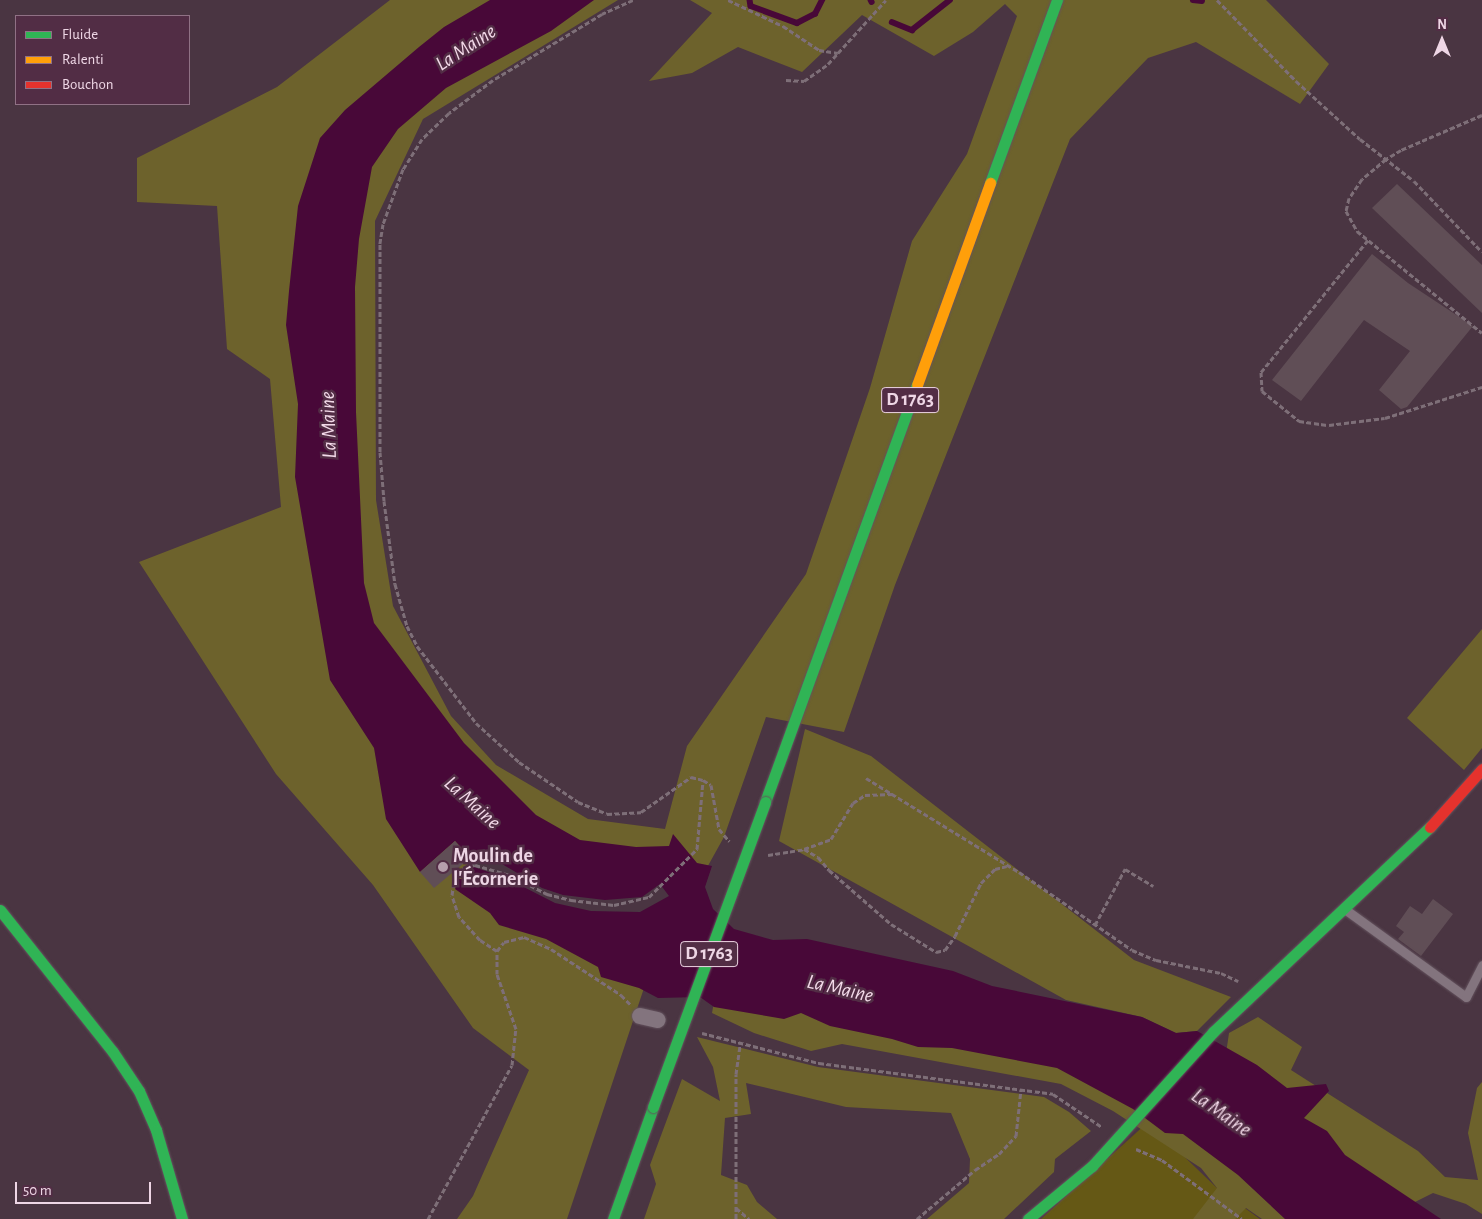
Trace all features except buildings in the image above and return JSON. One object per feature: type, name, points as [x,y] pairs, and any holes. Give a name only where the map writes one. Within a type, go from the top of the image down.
[{"type":"main road","name":"D 1763","points":[[613,1219],[1057,0]]},
{"type":"main road","points":[[1028,1219],[1116,1141],[1213,1032],[1421,838],[1481,772]]},
{"type":"main road","points":[[0,910],[113,1052],[139,1091],[156,1130],[182,1219]]},
{"type":"street","points":[[640,1016],[658,1020]]},
{"type":"lane","points":[[1344,909],[1466,997],[1482,965]]},
{"type":"path","points":[[633,0],[602,14],[486,86],[449,113],[422,139],[403,169],[383,224],[380,244],[380,452],[384,501],[395,584],[407,626],[417,646],[476,723],[518,762],[578,802],[607,814],[641,812],[692,777],[704,780],[711,785],[719,828],[735,849]]},
{"type":"path","points":[[728,0],[783,26],[819,50],[838,54]]},
{"type":"path","points":[[786,80],[804,81],[838,54],[886,0]]},
{"type":"path","points":[[1217,0],[1296,81],[1414,181],[1482,252]]},
{"type":"path","points":[[1482,115],[1386,159],[1362,179],[1349,198],[1346,211],[1357,231],[1482,333]]},
{"type":"path","points":[[1368,240],[1261,372],[1262,391],[1299,421],[1329,425],[1385,418],[1482,387]]},
{"type":"path","points":[[866,778],[1007,866],[1132,950],[1156,960],[1221,974],[1236,980],[1252,994]]},
{"type":"path","points":[[497,951],[480,940],[459,917],[452,895],[455,877],[465,867],[475,865],[510,875],[547,894],[570,900],[614,905],[649,897],[698,850],[704,780]]},
{"type":"path","points":[[760,853],[768,855],[804,848],[832,838],[853,803],[865,795],[893,794]]},
{"type":"path","points":[[804,848],[818,857],[828,870],[890,924],[936,952],[945,950],[955,936],[981,883],[995,869],[1007,866]]},
{"type":"path","points":[[1096,925],[1125,870],[1153,886]]},
{"type":"path","points":[[428,1219],[512,1065],[516,1029],[496,974],[497,951],[511,938],[524,937],[551,950],[621,995],[640,1016]]},
{"type":"path","points":[[736,1219],[736,1074],[740,1044],[819,1063],[1053,1094],[1099,1124]]},
{"type":"path","points":[[917,1219],[975,1170],[999,1154],[1016,1136],[1021,1089]]},
{"type":"path","points":[[1116,1141],[1162,1160],[1242,1219]]},
{"type":"path","points":[[736,1208],[748,1219]]},
{"type":"shaded area","points":[[390,0],[618,0],[423,119],[375,221],[376,500],[393,606],[451,716],[496,765],[588,819],[665,829],[687,746],[806,574],[870,388],[912,241],[967,154],[1017,16],[1005,4],[973,32],[934,56],[862,15],[802,72],[738,47],[692,73],[649,81],[712,13],[690,0],[1266,0],[1329,64],[1300,104],[1196,42],[1148,58],[1070,139],[895,585],[844,732],[766,717],[724,837],[650,970],[567,1219],[457,1219],[473,1196],[529,1070],[473,1028],[373,885],[276,774],[139,562],[281,507],[270,379],[227,349],[217,206],[137,202],[137,158],[277,87]]},
{"type":"shaded area","points":[[1482,629],[1482,748],[1464,770],[1407,718]]},
{"type":"shaded area","points":[[805,729],[871,756],[1134,960],[1231,997],[1197,1031],[1176,1033],[1142,1017],[1066,1000],[779,841]]},
{"type":"shaded area","points":[[715,996],[1042,1056],[1111,1084],[1309,1219],[1262,1219],[1246,1208],[1235,1219],[1193,1219],[1217,1188],[1201,1168],[1113,1111],[1061,1084],[842,1044],[811,1051],[754,1033],[712,1013]]},
{"type":"shaded area","points":[[1258,1017],[1302,1047],[1291,1070],[1418,1151],[1445,1177],[1478,1180],[1468,1133],[1477,1088],[1482,1082],[1482,1214],[1466,1204],[1433,1193],[1407,1206],[1222,1081],[1229,1033]]},
{"type":"shaded area","points":[[697,1037],[818,1067],[1044,1097],[1069,1112],[1091,1131],[1055,1159],[1054,1172],[1004,1219],[927,1219],[969,1183],[970,1159],[951,1113],[846,1107],[746,1083],[751,1114],[725,1118],[721,1175],[747,1185],[757,1202],[777,1219],[644,1219],[656,1184],[650,1165],[682,1079],[720,1101],[713,1067]]},
{"type":"shaded area","points":[[1148,1122],[1217,1188],[1260,1219],[1041,1219]]},
{"type":"water","name":"La Maine","points":[[490,0],[594,0],[551,31],[446,88],[398,129],[372,167],[359,239],[355,287],[356,412],[364,583],[374,623],[464,743],[536,815],[580,840],[636,847],[669,846],[673,834],[697,863],[712,866],[705,887],[713,909],[734,929],[773,940],[807,939],[953,971],[992,986],[1142,1017],[1176,1033],[1197,1031],[1257,1065],[1287,1088],[1326,1084],[1329,1091],[1304,1118],[1327,1131],[1345,1155],[1441,1219],[1285,1219],[1238,1175],[1183,1134],[1165,1133],[1133,1109],[1057,1068],[952,1048],[918,1047],[892,1039],[830,1026],[801,1013],[784,1019],[714,1007],[700,997],[658,998],[639,988],[601,977],[598,967],[546,939],[499,925],[490,913],[455,889],[459,879],[465,879],[472,866],[465,862],[470,857],[455,841],[420,872],[386,819],[374,748],[330,680],[295,477],[298,404],[286,325],[298,206],[320,138],[345,110],[419,47],[444,27]]},
{"type":"pier","points":[[474,857],[502,864],[542,888],[563,895],[605,900],[642,897],[660,884],[669,896],[640,912],[591,911],[555,903],[506,878],[468,865]]},
{"type":"waterway","points":[[750,0],[751,6],[797,23],[815,14],[822,0]]},
{"type":"waterway","points":[[892,22],[912,30],[950,0]]},
{"type":"waterway","points":[[1193,0],[1202,1]]},
{"type":"traffic: fast","points":[[990,183],[1057,0]]},
{"type":"traffic: fast","points":[[765,802],[917,385]]},
{"type":"traffic: fast","points":[[653,1107],[765,802]]},
{"type":"traffic: fast","points":[[1028,1219],[1092,1166],[1213,1032],[1430,827]]},
{"type":"traffic: fast","points":[[0,910],[113,1052],[139,1091],[156,1130],[182,1219]]},
{"type":"traffic: fast","points":[[613,1219],[653,1107]]},
{"type":"traffic: slow","points":[[917,385],[990,183]]},
{"type":"traffic: jam","points":[[1430,827],[1482,769]]},
{"type":"place","name":"Moulin de l'Écornerie","points":[[443,867]]}]
